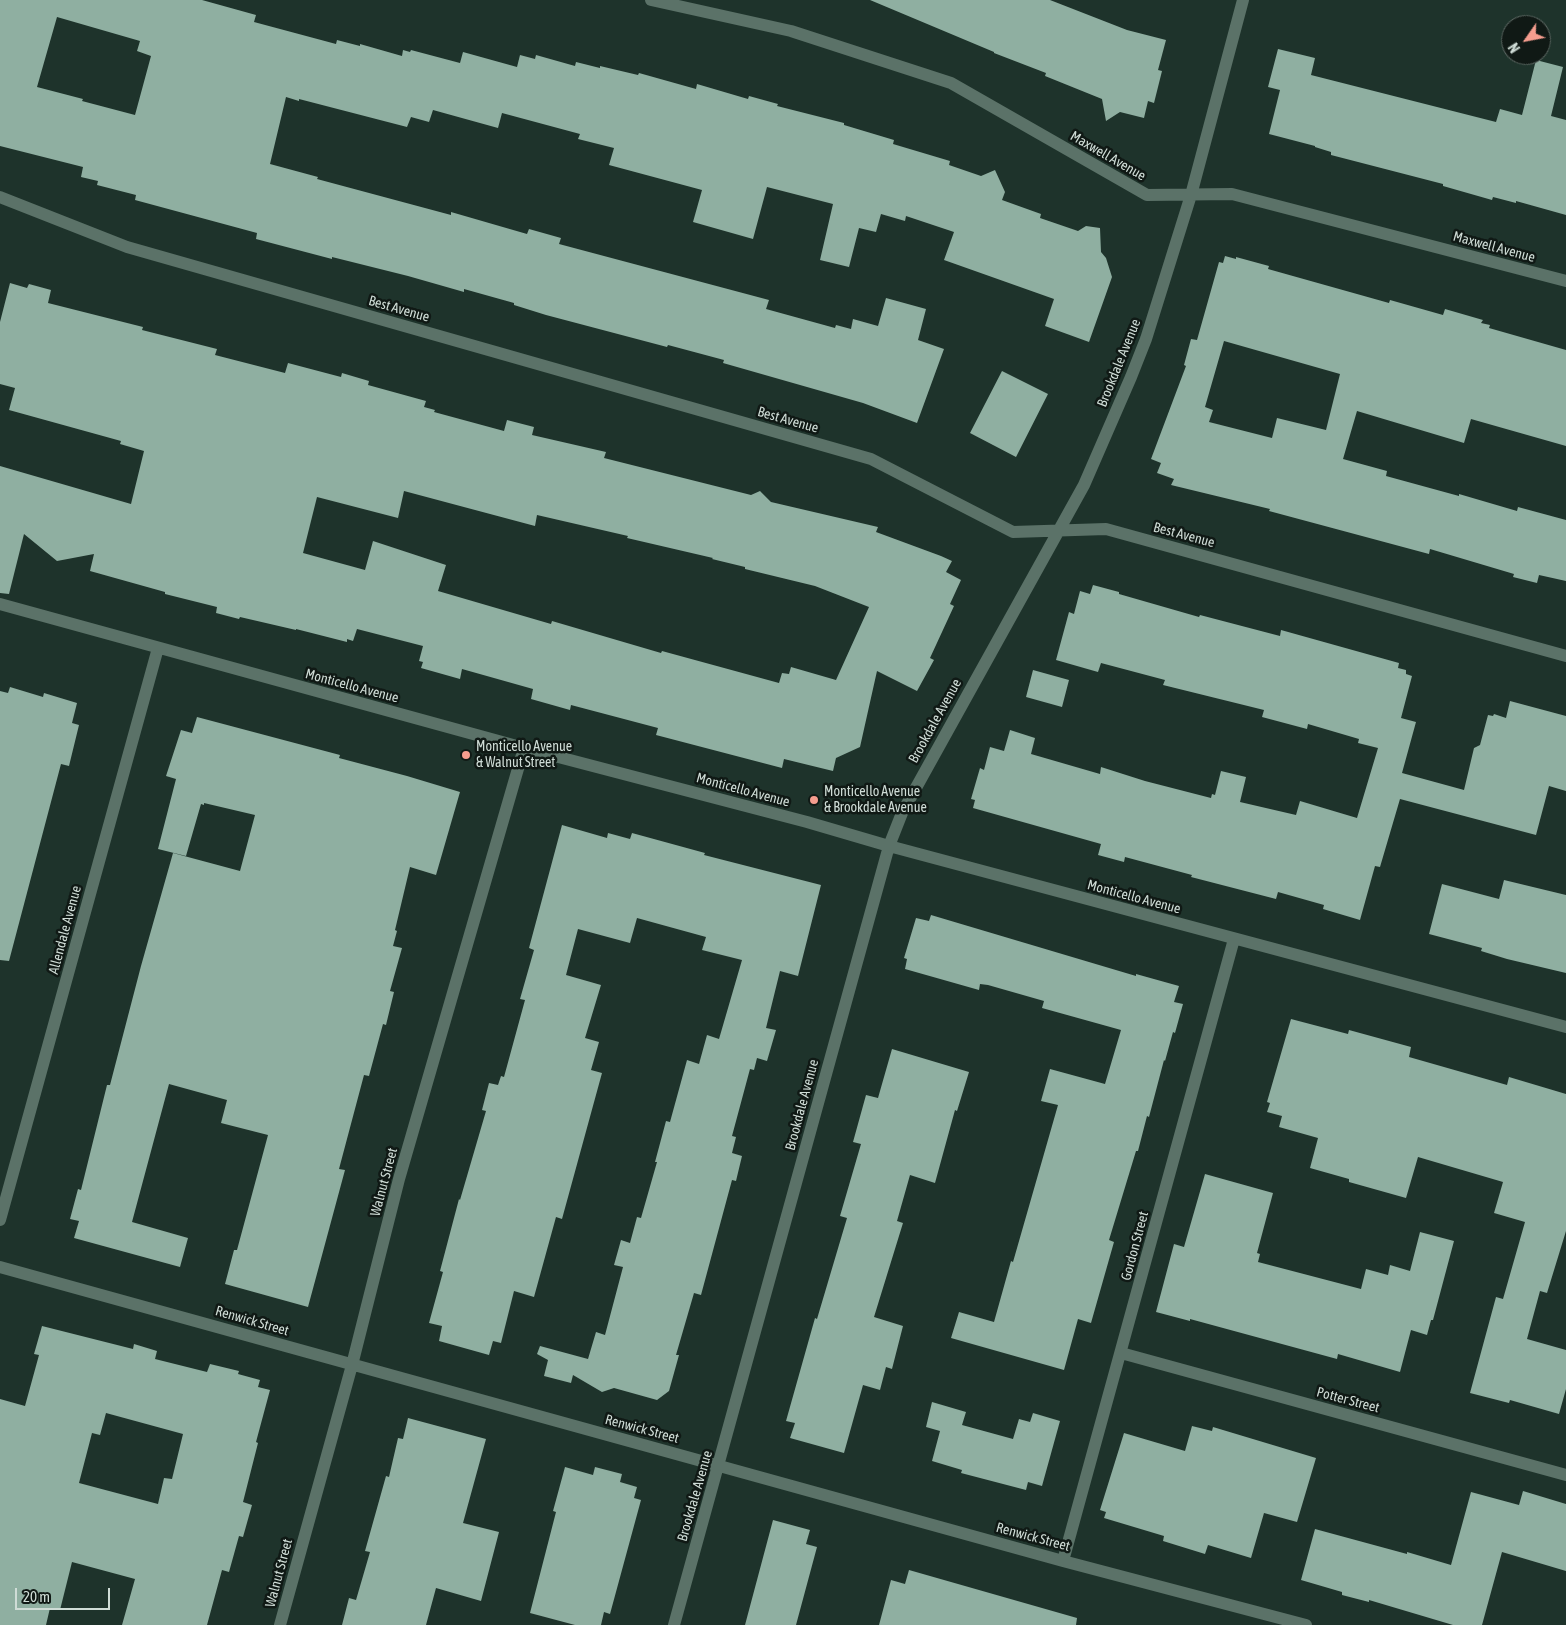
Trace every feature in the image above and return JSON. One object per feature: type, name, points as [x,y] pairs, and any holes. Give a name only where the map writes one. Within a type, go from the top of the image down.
[{"type":"street","name":"Maxwell Avenue","points":[[651,0],[791,31],[951,83],[1147,195],[1232,194],[1566,281]]},
{"type":"street","name":"Brookdale Avenue","points":[[674,1625],[890,846],[902,813],[1057,530],[1084,485],[1143,347],[1191,195],[1243,0]]},
{"type":"street","name":"Best Avenue","points":[[0,197],[127,246],[871,459],[1013,532],[1106,529],[1566,656]]},
{"type":"street","name":"Monticello Avenue","points":[[0,604],[524,748],[807,822],[1234,939],[1566,1027]]},
{"type":"street","name":"Allendale Avenue","points":[[0,1220],[158,648]]},
{"type":"street","name":"Walnut Street","points":[[280,1625],[352,1365],[399,1179],[524,748]]},
{"type":"street","name":"Gordon Street","points":[[1063,1561],[1234,939]]},
{"type":"street","name":"Renwick Street","points":[[0,1267],[1063,1561],[1306,1625]]},
{"type":"street","name":"Potter Street","points":[[1121,1353],[1566,1475]]},
{"type":"building","points":[[0,0],[202,0],[256,15],[254,22],[336,44],[337,40],[360,46],[360,44],[402,56],[403,50],[410,52],[411,50],[460,63],[463,52],[517,67],[520,55],[535,59],[536,55],[575,66],[576,62],[638,75],[639,73],[696,89],[697,84],[748,99],[749,96],[778,104],[777,106],[844,123],[844,125],[894,140],[893,144],[950,161],[949,165],[981,176],[995,170],[1005,192],[1002,200],[1041,214],[1040,218],[1078,231],[1086,226],[1100,228],[1101,252],[1106,258],[1112,277],[1089,342],[1045,326],[1054,299],[944,260],[954,232],[906,216],[905,221],[881,214],[876,232],[859,228],[849,267],[820,260],[833,204],[767,187],[753,239],[693,222],[702,190],[609,165],[614,148],[578,139],[580,134],[502,113],[498,128],[433,110],[429,122],[411,117],[407,127],[286,97],[270,164],[318,177],[317,179],[451,215],[451,212],[527,234],[529,229],[561,238],[559,244],[769,300],[766,309],[835,328],[836,325],[851,329],[853,319],[878,326],[886,298],[926,309],[918,340],[944,349],[917,423],[863,403],[723,363],[724,360],[546,315],[514,305],[514,303],[464,289],[464,292],[408,276],[256,239],[257,233],[135,200],[136,195],[97,185],[98,181],[81,177],[83,167],[0,146]],"holes":[[[57,17],[140,41],[137,51],[151,56],[135,115],[37,87]]]},
{"type":"building","points":[[870,0],[1050,0],[1127,30],[1166,40],[1158,70],[1162,71],[1154,103],[1148,101],[1144,118],[1120,112],[1106,121],[1102,99],[1045,76],[1046,73]]},
{"type":"building","points":[[1278,49],[1315,58],[1311,75],[1496,122],[1500,109],[1522,115],[1535,65],[1551,64],[1563,67],[1551,116],[1566,120],[1566,215],[1516,201],[1516,203],[1493,197],[1492,200],[1443,186],[1443,184],[1331,155],[1331,152],[1315,146],[1269,134],[1280,90],[1268,87]]},
{"type":"building","points":[[1225,256],[1236,259],[1236,257],[1269,266],[1268,269],[1389,303],[1390,300],[1443,315],[1445,309],[1483,320],[1481,323],[1490,325],[1489,328],[1566,350],[1566,446],[1471,419],[1464,443],[1357,411],[1343,459],[1387,471],[1386,476],[1459,496],[1459,494],[1517,511],[1518,507],[1566,520],[1566,581],[1539,575],[1537,583],[1513,577],[1514,574],[1430,549],[1429,554],[1269,511],[1270,509],[1171,485],[1174,479],[1157,473],[1161,463],[1151,459],[1186,366],[1184,365],[1191,339],[1197,340],[1219,262],[1223,263]],"holes":[[[1224,341],[1340,374],[1326,430],[1277,418],[1272,438],[1209,422],[1213,410],[1205,407]]]},
{"type":"building","points":[[10,283],[27,288],[29,284],[51,290],[48,303],[143,327],[142,330],[217,349],[215,355],[285,373],[288,363],[341,377],[342,373],[369,381],[368,385],[426,401],[424,407],[435,410],[434,412],[504,431],[507,420],[534,427],[532,435],[606,452],[604,458],[751,495],[760,491],[771,502],[878,527],[876,532],[952,561],[946,572],[961,580],[950,604],[954,606],[930,658],[934,660],[917,691],[877,671],[860,747],[836,758],[833,771],[784,759],[782,768],[656,735],[658,728],[571,705],[570,710],[531,699],[533,689],[462,669],[460,679],[421,668],[423,662],[419,661],[423,646],[357,629],[353,641],[347,639],[347,642],[296,629],[216,613],[217,607],[165,594],[165,592],[90,571],[94,554],[57,561],[24,534],[9,594],[0,593],[0,466],[131,504],[144,451],[120,444],[121,441],[9,410],[15,388],[0,384],[0,322]],"holes":[[[404,491],[535,526],[537,515],[628,536],[627,538],[713,558],[745,567],[745,569],[815,586],[869,607],[836,680],[791,667],[789,674],[782,673],[779,683],[662,651],[661,653],[552,621],[551,624],[438,591],[446,565],[373,541],[365,570],[303,553],[317,497],[398,518]]]},
{"type":"building","points":[[1002,371],[1048,394],[1016,457],[970,433]]},
{"type":"building","points":[[1093,585],[1199,617],[1200,615],[1280,636],[1281,630],[1399,663],[1398,668],[1406,670],[1406,674],[1412,676],[1401,718],[1416,722],[1402,773],[1464,790],[1474,748],[1480,745],[1488,715],[1493,716],[1494,714],[1506,718],[1510,701],[1566,716],[1566,791],[1549,786],[1536,835],[1400,799],[1380,867],[1375,866],[1360,920],[1323,909],[1324,905],[1278,892],[1276,899],[1191,877],[1192,875],[1125,857],[1124,862],[1098,855],[1101,844],[973,808],[975,800],[971,799],[980,768],[984,770],[990,747],[1004,751],[1010,730],[1035,738],[1031,754],[1100,774],[1101,767],[1145,781],[1211,798],[1212,794],[1215,795],[1221,771],[1246,777],[1240,802],[1296,815],[1300,801],[1357,818],[1378,748],[1358,743],[1359,739],[1308,724],[1307,729],[1262,717],[1264,710],[1163,685],[1165,680],[1101,663],[1098,672],[1056,660],[1069,612],[1074,614],[1080,591],[1090,594]]},
{"type":"building","points":[[1033,670],[1069,680],[1062,707],[1026,697]]},
{"type":"building","points":[[10,687],[43,697],[44,693],[77,703],[72,723],[79,725],[69,766],[61,764],[9,961],[0,960],[0,691],[8,693]]},
{"type":"building","points":[[197,717],[340,755],[339,758],[460,792],[436,875],[410,867],[395,930],[397,931],[393,946],[402,948],[390,991],[394,992],[386,1025],[383,1024],[369,1076],[364,1075],[339,1169],[345,1170],[308,1307],[225,1284],[234,1250],[237,1250],[268,1135],[221,1123],[227,1100],[169,1084],[132,1222],[188,1238],[180,1267],[74,1238],[79,1221],[70,1219],[78,1189],[81,1190],[107,1085],[110,1085],[173,853],[240,871],[255,815],[204,803],[204,805],[201,804],[186,856],[158,849],[176,779],[166,776],[181,730],[192,733]]},
{"type":"building","points":[[562,825],[607,838],[608,833],[630,839],[632,833],[705,853],[704,855],[821,885],[798,976],[780,971],[766,1028],[776,1030],[767,1061],[757,1058],[754,1070],[750,1069],[732,1136],[736,1137],[732,1153],[742,1156],[736,1181],[732,1180],[701,1295],[694,1293],[676,1355],[679,1355],[669,1391],[657,1400],[614,1388],[602,1392],[573,1375],[571,1383],[544,1376],[548,1360],[537,1354],[540,1346],[588,1359],[596,1332],[605,1335],[623,1267],[614,1265],[621,1240],[630,1243],[637,1217],[641,1218],[657,1162],[655,1162],[666,1121],[670,1122],[687,1060],[699,1064],[707,1035],[719,1039],[742,960],[702,950],[706,937],[637,918],[630,943],[578,929],[566,975],[601,985],[585,1038],[599,1042],[591,1070],[602,1073],[562,1219],[556,1217],[534,1297],[514,1291],[501,1343],[493,1341],[489,1355],[439,1341],[442,1326],[429,1323],[443,1272],[440,1271],[459,1199],[486,1111],[482,1110],[489,1083],[498,1085],[501,1076],[504,1077],[525,1000],[520,999],[534,950],[529,948]]},
{"type":"building","points":[[1504,880],[1566,895],[1566,973],[1507,959],[1481,951],[1482,948],[1429,934],[1442,884],[1499,899]]},
{"type":"building","points":[[931,915],[1136,976],[1136,974],[1179,986],[1174,1002],[1183,1004],[1109,1240],[1114,1242],[1091,1323],[1078,1319],[1064,1370],[951,1338],[959,1312],[994,1322],[1058,1105],[1041,1101],[1050,1069],[1105,1084],[1121,1030],[1042,1008],[1044,1001],[988,985],[980,984],[979,990],[905,969],[907,959],[904,958],[916,918],[929,921]]},
{"type":"building","points":[[1291,1019],[1348,1034],[1349,1030],[1411,1047],[1409,1057],[1507,1085],[1509,1077],[1566,1094],[1566,1231],[1547,1293],[1540,1291],[1527,1339],[1566,1350],[1566,1389],[1559,1414],[1510,1400],[1509,1403],[1470,1393],[1496,1297],[1503,1299],[1525,1222],[1494,1213],[1503,1182],[1418,1157],[1406,1198],[1349,1182],[1349,1179],[1310,1168],[1318,1138],[1279,1127],[1282,1116],[1267,1112],[1270,1103],[1267,1102]]},
{"type":"building","points":[[892,1049],[969,1072],[957,1111],[955,1110],[935,1183],[910,1175],[897,1221],[903,1223],[874,1317],[903,1326],[892,1369],[886,1367],[880,1390],[863,1385],[844,1453],[790,1438],[795,1423],[786,1421],[815,1318],[817,1319],[847,1218],[840,1216],[861,1144],[853,1142],[866,1095],[878,1098]]},
{"type":"building","points":[[1205,1174],[1273,1193],[1257,1253],[1260,1254],[1258,1262],[1361,1289],[1366,1269],[1388,1275],[1390,1265],[1410,1271],[1420,1232],[1454,1241],[1433,1320],[1431,1320],[1427,1335],[1411,1330],[1400,1372],[1338,1354],[1337,1359],[1190,1319],[1190,1321],[1156,1312],[1174,1244],[1184,1247]]},
{"type":"building","points":[[42,1326],[133,1349],[134,1344],[157,1351],[155,1359],[207,1372],[210,1364],[239,1371],[238,1374],[260,1380],[258,1387],[270,1390],[243,1502],[252,1505],[243,1537],[239,1536],[229,1572],[222,1570],[207,1625],[122,1625],[135,1579],[72,1562],[60,1610],[50,1608],[46,1625],[0,1625],[0,1399],[25,1406],[39,1355],[34,1354]],"holes":[[[106,1413],[183,1434],[172,1479],[164,1478],[158,1504],[79,1483],[92,1433],[100,1435]]]},
{"type":"building","points":[[932,1402],[966,1412],[962,1425],[1013,1439],[1019,1419],[1030,1422],[1033,1413],[1060,1421],[1042,1486],[1028,1482],[1026,1490],[961,1473],[962,1470],[932,1461],[940,1431],[926,1427]]},
{"type":"building","points":[[408,1418],[486,1439],[463,1523],[499,1532],[481,1601],[436,1588],[426,1625],[342,1625],[349,1598],[356,1600],[370,1552],[365,1551],[386,1476],[389,1477],[398,1438],[403,1439]]},
{"type":"building","points":[[1192,1426],[1212,1431],[1213,1427],[1316,1458],[1297,1522],[1264,1513],[1251,1558],[1208,1545],[1205,1554],[1163,1541],[1164,1536],[1104,1518],[1106,1512],[1100,1510],[1124,1433],[1185,1451]]},
{"type":"building","points":[[565,1467],[593,1475],[595,1467],[622,1474],[620,1482],[637,1487],[634,1498],[641,1500],[610,1614],[604,1612],[601,1625],[575,1625],[530,1613],[556,1512],[553,1511]]},
{"type":"building","points":[[1523,1491],[1566,1504],[1566,1571],[1502,1552],[1482,1625],[1453,1625],[1369,1600],[1369,1602],[1342,1595],[1342,1592],[1301,1580],[1315,1529],[1451,1565],[1471,1492],[1519,1505]]},
{"type":"building","points":[[773,1520],[810,1530],[806,1544],[817,1547],[796,1625],[745,1625]]},
{"type":"building","points":[[909,1570],[1077,1618],[1076,1625],[879,1625],[891,1580],[905,1584]]},
{"type":"place","name":"Monticello Avenue & Walnut Street","points":[[466,755]]},
{"type":"place","name":"Monticello Avenue & Brookdale Avenue","points":[[814,800]]}]
